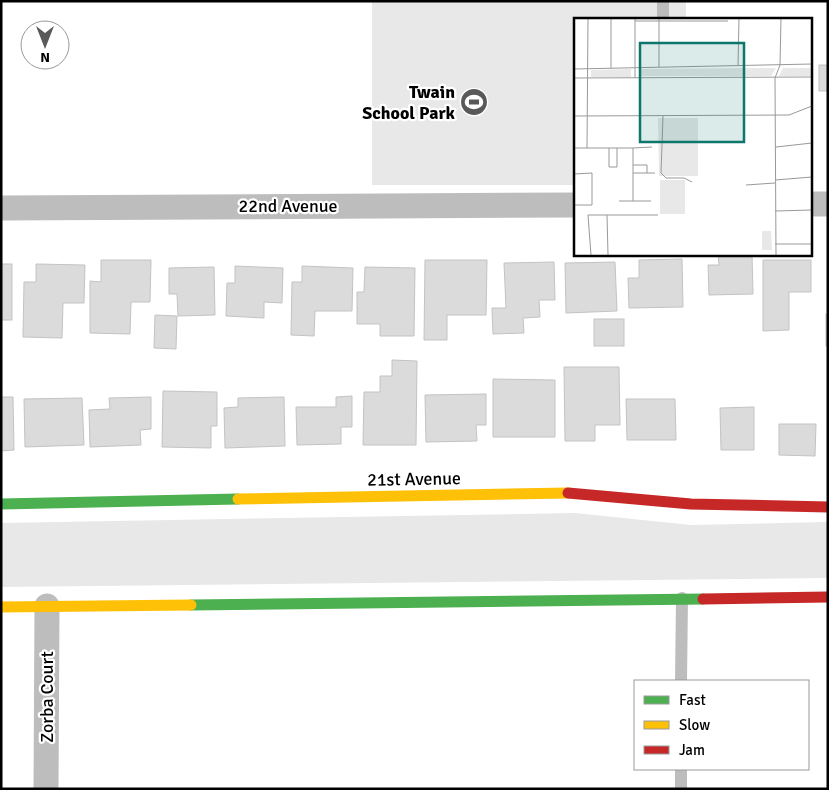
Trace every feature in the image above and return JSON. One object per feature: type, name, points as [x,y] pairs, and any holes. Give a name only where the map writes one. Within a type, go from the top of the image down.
[{"type":"street","points":[[812,204],[828,204]]},
{"type":"street","name":"22nd Avenue","points":[[1,208],[574,205]]},
{"type":"street","name":"21st Avenue","points":[[1,504],[578,493],[691,504],[828,507]]},
{"type":"street","points":[[1,606],[828,597]]},
{"type":"street","name":"Zorba Court","points":[[46,789],[47,606]]},
{"type":"lane","points":[[663,1],[663,18]]},
{"type":"lane","points":[[681,680],[682,598]]},
{"type":"lane","points":[[681,770],[681,789]]},
{"type":"shaded area","name":"Twain School Park","points":[[372,1],[686,1],[686,18],[574,18],[574,185],[372,185]]},
{"type":"shaded area","points":[[575,513],[691,525],[828,522],[828,578],[1,587],[1,523]]},
{"type":"building","points":[[819,65],[828,65],[828,91],[819,91]]},
{"type":"building","points":[[718,255],[752,255],[753,294],[709,295],[708,265],[719,265]]},
{"type":"building","points":[[682,259],[683,307],[629,308],[628,278],[639,278],[639,260]]},
{"type":"building","points":[[101,260],[151,260],[150,302],[131,302],[130,334],[90,333],[90,281],[101,282]]},
{"type":"building","points":[[425,260],[487,260],[486,315],[447,315],[447,340],[424,340]]},
{"type":"building","points":[[763,260],[811,260],[811,292],[789,292],[789,330],[763,331]]},
{"type":"building","points":[[554,262],[555,300],[539,300],[540,317],[523,318],[524,333],[493,334],[492,308],[506,308],[504,263]]},
{"type":"building","points":[[615,262],[617,311],[566,313],[565,263]]},
{"type":"building","points":[[1,264],[12,264],[12,320],[1,320]]},
{"type":"building","points":[[36,264],[85,265],[84,303],[63,303],[62,338],[23,337],[24,282],[36,282]]},
{"type":"building","points":[[235,266],[283,268],[282,303],[264,302],[264,318],[226,316],[227,283],[235,283]]},
{"type":"building","points":[[302,266],[353,268],[352,311],[315,311],[314,336],[291,335],[292,282],[302,282]]},
{"type":"building","points":[[214,267],[215,315],[178,316],[177,294],[169,294],[169,268]]},
{"type":"building","points":[[365,267],[415,268],[414,336],[380,336],[380,324],[357,324],[357,292],[364,292]]},
{"type":"building","points":[[826,314],[828,314],[828,346],[826,346]]},
{"type":"building","points":[[155,315],[177,316],[176,349],[154,348]]},
{"type":"building","points":[[594,319],[624,319],[624,346],[594,346]]},
{"type":"building","points":[[392,360],[417,361],[416,445],[363,445],[364,392],[380,392],[380,376],[392,376]]},
{"type":"building","points":[[564,367],[619,367],[620,425],[595,425],[595,441],[565,441]]},
{"type":"building","points":[[493,379],[555,380],[555,437],[493,437]]},
{"type":"building","points":[[163,391],[217,392],[217,426],[211,426],[211,448],[162,447]]},
{"type":"building","points":[[486,394],[486,425],[476,425],[477,441],[426,442],[425,395]]},
{"type":"building","points":[[352,396],[352,427],[341,427],[341,444],[297,445],[296,407],[336,407],[336,397]]},
{"type":"building","points":[[1,397],[13,397],[14,450],[1,451]]},
{"type":"building","points":[[151,397],[151,429],[140,430],[141,445],[90,447],[89,410],[110,409],[109,398]]},
{"type":"building","points":[[284,397],[285,446],[225,448],[224,408],[238,407],[238,398]]},
{"type":"building","points":[[82,398],[84,445],[25,447],[24,399]]},
{"type":"building","points":[[626,399],[675,399],[676,440],[627,440]]},
{"type":"building","points":[[754,407],[754,450],[721,450],[720,408]]},
{"type":"building","points":[[779,424],[816,424],[815,456],[779,455]]},
{"type":"traffic: fast","points":[[1,504],[238,499]]},
{"type":"traffic: fast","points":[[191,605],[703,599]]},
{"type":"traffic: slow","points":[[238,499],[568,493]]},
{"type":"traffic: slow","points":[[1,607],[191,605]]},
{"type":"traffic: jam","points":[[568,493],[691,504],[828,507]]},
{"type":"traffic: jam","points":[[703,599],[828,597]]},
{"type":"place","name":"Twain School Park","points":[[474,102]]}]
